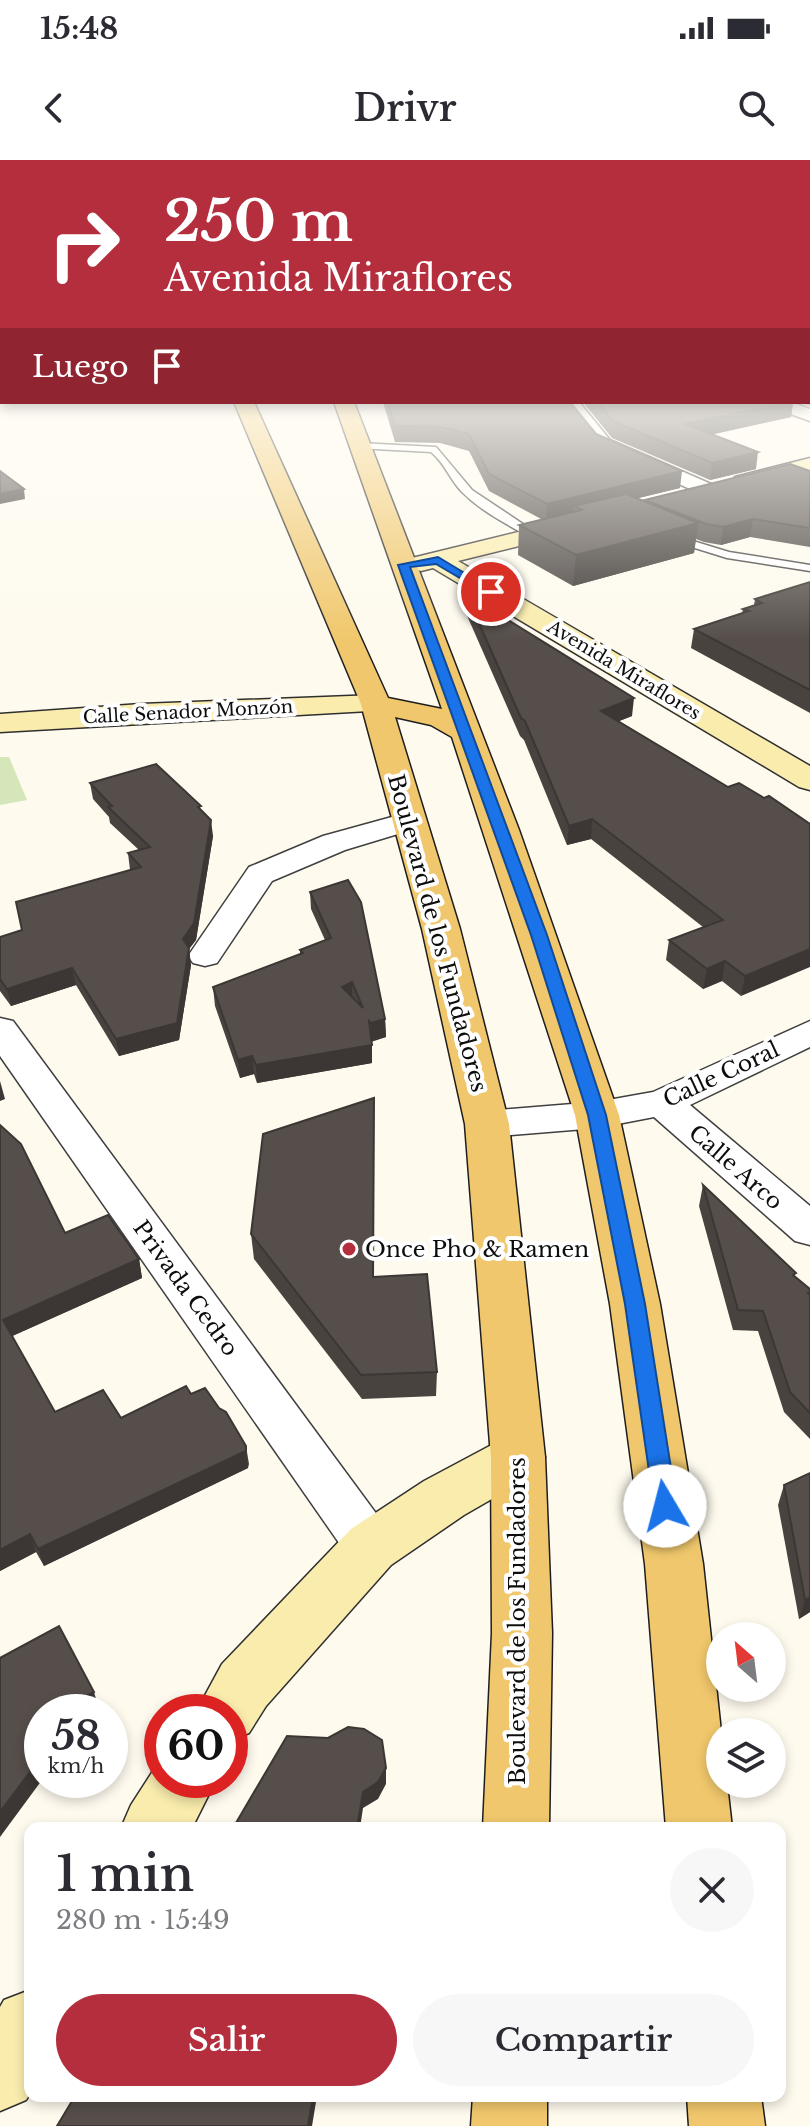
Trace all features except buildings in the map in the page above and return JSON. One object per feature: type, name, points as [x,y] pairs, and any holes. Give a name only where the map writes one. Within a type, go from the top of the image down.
[{"type":"main road","name":"Boulevard de los Fundadores","points":[[267,456],[376,704],[441,929],[487,1124],[518,1457],[522,1633],[516,1822]]},
{"type":"main road","points":[[363,456],[539,935],[597,1115],[635,1304],[674,1564],[698,1822]]},
{"type":"main road","points":[[376,704],[441,718],[467,733]]},
{"type":"main road","points":[[509,2126],[510,2102]]},
{"type":"main road","points":[[725,2102],[727,2126]]},
{"type":"street","points":[[630,456],[711,491]]},
{"type":"street","points":[[680,499],[810,465]]},
{"type":"street","points":[[404,565],[438,560],[591,521]]},
{"type":"street","name":"Avenida Miraflores","points":[[438,560],[810,780]]},
{"type":"street","name":"Calle Senador Monzón","points":[[0,723],[141,713],[376,704]]},
{"type":"street","points":[[205,956],[260,874],[334,843],[410,821]]},
{"type":"street","name":"Privada Cedro","points":[[0,1029],[371,1547]]},
{"type":"street","name":"Calle Coral","points":[[487,1124],[597,1115],[662,1103],[810,1033]]},
{"type":"street","name":"Calle Arco","points":[[662,1103],[810,1230]]},
{"type":"street","points":[[238,1694],[371,1547],[444,1498],[518,1457]]},
{"type":"street","points":[[158,1822],[173,1798]]},
{"type":"street","points":[[0,2074],[24,2036]]},
{"type":"lane","points":[[442,456],[461,484],[484,505],[535,536]]},
{"type":"lane","points":[[660,533],[727,555],[810,568]]},
{"type":"green space","points":[[0,757],[9,757],[27,800],[0,805]]},
{"type":"place","name":"Once Pho & Ramen","points":[[349,1249]]},
{"type":"route","points":[[491,592],[438,560],[404,565],[539,935],[597,1115],[635,1304],[665,1506]]}]
